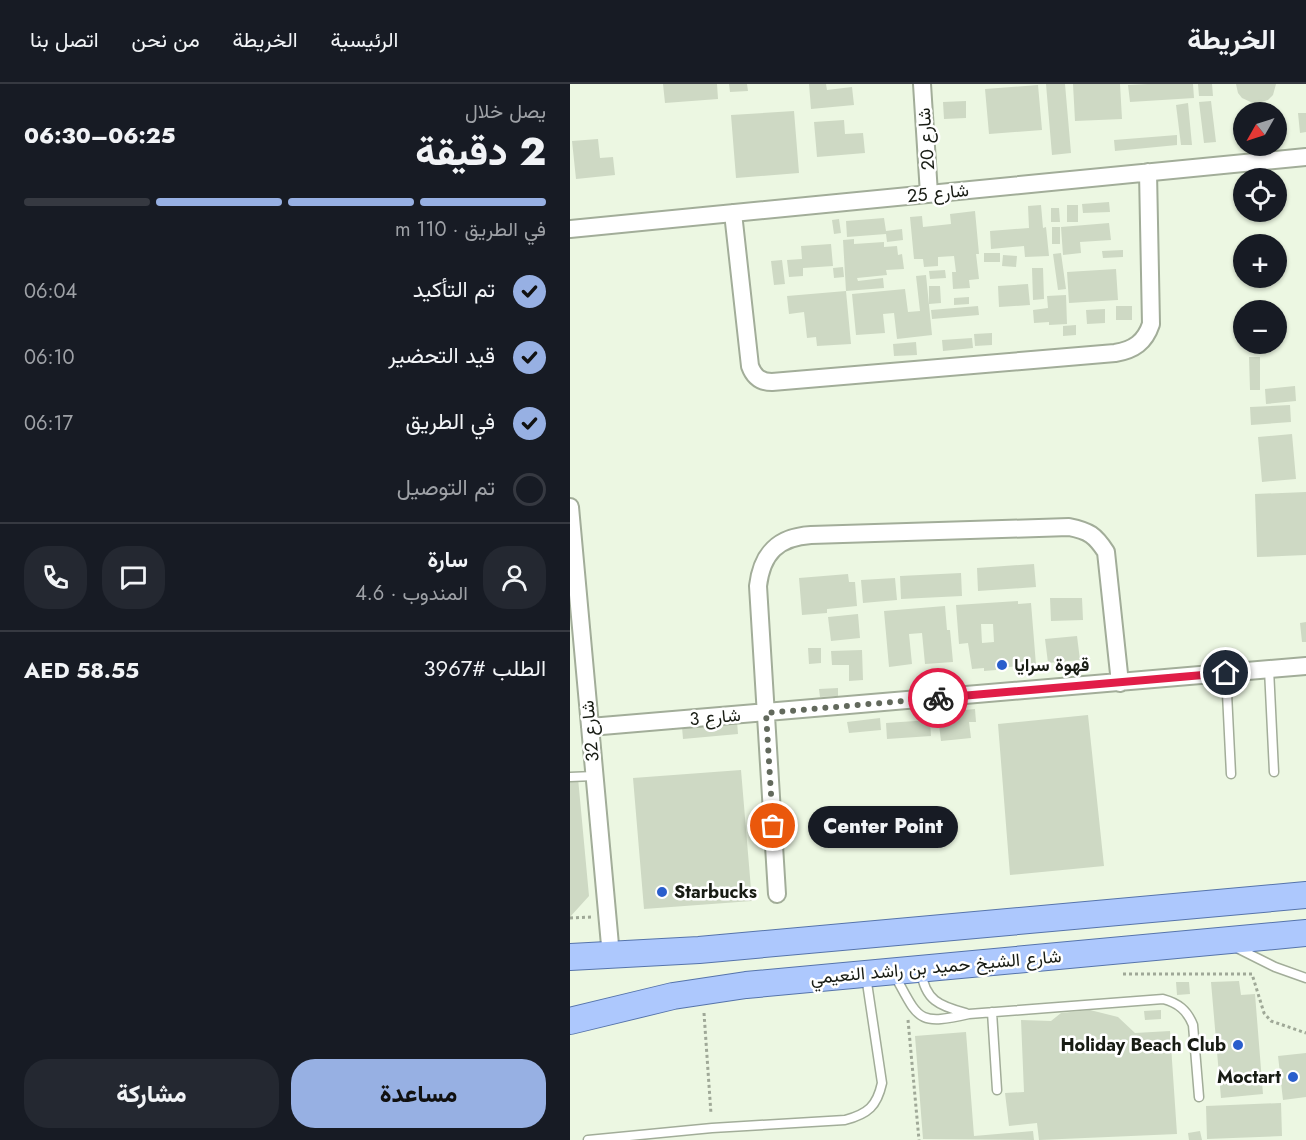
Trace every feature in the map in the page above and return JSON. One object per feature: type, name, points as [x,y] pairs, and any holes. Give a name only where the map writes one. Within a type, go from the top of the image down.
[{"type":"main road","points":[[570,957],[699,950],[1306,895]]},
{"type":"main road","name":"شارع الشيخ حميد بن راشد النعيمي","points":[[570,1021],[644,1002],[702,992],[866,973],[1306,933]]},
{"type":"street","name":"شارع 20","points":[[922,84],[929,194]]},
{"type":"street","name":"شارع 25","points":[[570,229],[1306,157]]},
{"type":"street","points":[[733,213],[750,366],[756,377],[761,380],[772,382],[1115,353],[1125,352],[1142,341],[1151,324],[1148,172]]},
{"type":"street","name":"شارع 32","points":[[570,507],[611,956]]},
{"type":"street","points":[[777,894],[758,586],[759,572],[765,560],[773,548],[784,540],[804,535],[1069,527],[1084,530],[1097,539],[1106,552],[1120,683]]},
{"type":"street","name":"شارع 3","points":[[590,727],[1306,666]]},
{"type":"lane","points":[[1269,669],[1274,772]]},
{"type":"lane","points":[[1226,673],[1231,774]]},
{"type":"lane","points":[[570,777],[594,776]]},
{"type":"lane","points":[[1221,941],[1275,967],[1306,978]]},
{"type":"lane","points":[[920,968],[922,982],[933,1000],[942,1006],[969,1014]]},
{"type":"lane","points":[[892,971],[913,1007],[924,1017],[939,1021],[969,1014],[992,1012],[1163,999],[1173,1002],[1189,1015],[1193,1025],[1199,1097]]},
{"type":"lane","points":[[588,1140],[712,1128],[845,1120],[859,1116],[871,1108],[879,1097],[882,1083],[866,973]]},
{"type":"lane","points":[[992,1012],[997,1090]]},
{"type":"path","points":[[702,992],[712,1128]]},
{"type":"building","points":[[663,84],[717,84],[718,99],[665,103]]},
{"type":"building","points":[[729,84],[747,84],[748,91],[730,92]]},
{"type":"building","points":[[809,84],[826,84],[827,90],[852,87],[854,105],[811,109]]},
{"type":"building","points":[[1046,84],[1065,84],[1071,153],[1052,155]]},
{"type":"building","points":[[1073,84],[1120,84],[1122,119],[1075,121]]},
{"type":"building","points":[[1193,84],[1194,98],[1130,102],[1128,85]]},
{"type":"building","points":[[1198,84],[1212,84],[1213,96],[1199,96]]},
{"type":"building","points":[[1236,84],[1276,84],[1273,95],[1262,102],[1251,102],[1238,93]]},
{"type":"building","points":[[1038,85],[1042,130],[989,134],[985,89]]},
{"type":"building","points":[[966,101],[966,118],[944,119],[943,102]]},
{"type":"building","points":[[1211,101],[1216,142],[1204,143],[1199,102]]},
{"type":"building","points":[[1188,103],[1192,145],[1181,145],[1176,105]]},
{"type":"building","points":[[794,111],[799,173],[736,178],[731,115]]},
{"type":"building","points":[[1298,113],[1306,113],[1306,132],[1300,133]]},
{"type":"building","points":[[844,120],[845,134],[863,133],[865,153],[817,157],[814,122]]},
{"type":"building","points":[[1177,135],[1177,145],[1115,151],[1114,140]]},
{"type":"building","points":[[598,139],[600,158],[613,157],[615,175],[576,179],[572,141]]},
{"type":"building","points":[[1109,202],[1110,212],[1083,213],[1082,204]]},
{"type":"building","points":[[1041,205],[1049,256],[1025,257],[1024,246],[991,249],[990,231],[1029,228],[1028,206]]},
{"type":"building","points":[[1067,205],[1078,205],[1078,222],[1067,222]]},
{"type":"building","points":[[1051,208],[1059,208],[1060,222],[1051,222]]},
{"type":"building","points":[[975,211],[979,279],[969,280],[970,288],[953,289],[952,272],[956,272],[954,256],[938,257],[938,266],[924,267],[923,259],[914,259],[910,217],[922,216],[923,227],[951,224],[950,214]]},
{"type":"building","points":[[884,218],[886,231],[902,229],[903,240],[887,242],[886,234],[847,237],[846,221]]},
{"type":"building","points":[[839,219],[841,233],[834,234],[832,220]]},
{"type":"building","points":[[1109,223],[1111,240],[1080,242],[1081,253],[1063,255],[1061,227]]},
{"type":"building","points":[[1052,227],[1060,227],[1060,244],[1052,244]]},
{"type":"building","points":[[854,239],[854,244],[884,242],[884,247],[897,246],[898,255],[902,254],[904,269],[886,270],[887,275],[857,278],[858,281],[883,278],[884,288],[846,291],[843,240]]},
{"type":"building","points":[[831,244],[833,266],[803,268],[803,276],[789,277],[787,260],[802,259],[801,246]]},
{"type":"building","points":[[1123,250],[1123,257],[1103,258],[1102,251]]},
{"type":"building","points":[[984,253],[1000,253],[1000,262],[984,262]]},
{"type":"building","points":[[1061,253],[1066,289],[1058,290],[1053,254]]},
{"type":"building","points":[[1003,255],[1017,256],[1016,267],[1002,266]]},
{"type":"building","points":[[782,260],[785,284],[774,285],[771,261]]},
{"type":"building","points":[[843,267],[844,277],[834,278],[833,268]]},
{"type":"building","points":[[1032,268],[1043,268],[1044,299],[1033,300]]},
{"type":"building","points":[[1116,269],[1118,300],[1069,303],[1067,272]]},
{"type":"building","points":[[945,270],[946,278],[930,279],[929,271]]},
{"type":"building","points":[[926,275],[932,335],[897,339],[894,313],[883,314],[885,333],[856,335],[852,294],[905,289],[908,312],[920,311],[916,276]]},
{"type":"building","points":[[1028,284],[1030,305],[999,307],[998,286]]},
{"type":"building","points":[[929,286],[940,286],[941,303],[929,304]]},
{"type":"building","points":[[846,291],[851,344],[817,346],[816,337],[807,338],[804,312],[789,314],[787,296]]},
{"type":"building","points":[[1066,295],[1067,324],[1034,323],[1033,310],[1048,308],[1047,296]]},
{"type":"building","points":[[969,297],[969,304],[954,305],[954,298]]},
{"type":"building","points":[[978,306],[979,315],[932,319],[931,310]]},
{"type":"building","points":[[1116,306],[1132,306],[1132,320],[1116,320]]},
{"type":"building","points":[[1105,309],[1105,323],[1087,324],[1086,310]]},
{"type":"building","points":[[1076,325],[1076,335],[1063,336],[1063,326]]},
{"type":"building","points":[[992,333],[992,345],[975,346],[974,334]]},
{"type":"building","points":[[972,338],[973,348],[943,351],[942,340]]},
{"type":"building","points":[[916,342],[917,355],[894,356],[893,344]]},
{"type":"building","points":[[1249,357],[1260,357],[1260,390],[1250,390]]},
{"type":"building","points":[[1295,386],[1296,401],[1266,404],[1265,389]]},
{"type":"building","points":[[1290,405],[1291,422],[1251,425],[1250,407]]},
{"type":"building","points":[[1292,434],[1296,479],[1262,482],[1258,437]]},
{"type":"building","points":[[1306,492],[1306,555],[1257,557],[1255,494]]},
{"type":"building","points":[[1034,564],[1036,587],[978,591],[977,568]]},
{"type":"building","points":[[961,573],[962,596],[901,599],[900,576]]},
{"type":"building","points":[[848,574],[849,582],[855,582],[857,606],[827,609],[827,613],[802,615],[799,578]]},
{"type":"building","points":[[895,578],[897,600],[863,603],[861,580]]},
{"type":"building","points":[[1050,598],[1082,598],[1083,620],[1051,621]]},
{"type":"building","points":[[1018,601],[1018,604],[1031,603],[1036,665],[984,671],[984,668],[972,669],[968,643],[959,644],[956,605]],"holes":[[[981,624],[993,624],[994,642],[982,643]]]},
{"type":"building","points":[[945,606],[953,662],[925,664],[922,633],[909,634],[912,664],[889,667],[884,611]]},
{"type":"building","points":[[858,614],[860,638],[831,641],[828,617]]},
{"type":"building","points":[[1306,622],[1306,642],[1302,642],[1300,623]]},
{"type":"building","points":[[1077,636],[1080,660],[1048,663],[1045,639]]},
{"type":"building","points":[[808,648],[821,648],[821,663],[809,664]]},
{"type":"building","points":[[862,650],[863,680],[849,681],[849,665],[832,665],[831,651]]},
{"type":"building","points":[[952,678],[953,686],[926,689],[925,681]]},
{"type":"building","points":[[838,688],[838,696],[820,697],[819,689]]},
{"type":"building","points":[[975,709],[976,722],[969,722],[971,738],[941,741],[935,713]]},
{"type":"building","points":[[1088,715],[1104,866],[1010,875],[998,724]]},
{"type":"building","points":[[880,718],[881,730],[849,733],[847,722]]},
{"type":"building","points":[[930,720],[931,736],[887,739],[886,723]]},
{"type":"building","points":[[737,721],[738,734],[683,739],[682,727]]},
{"type":"building","points":[[741,770],[752,901],[644,909],[633,778]]},
{"type":"building","points":[[578,778],[589,896],[570,917],[570,779]]},
{"type":"building","name":"Holiday Beach Club","points":[[1239,981],[1241,995],[1255,994],[1263,1094],[1221,1098],[1211,982]]},
{"type":"building","points":[[1176,982],[1189,982],[1190,994],[1177,995]]},
{"type":"building","points":[[1090,1010],[1118,1017],[1135,1033],[1170,1031],[1177,1134],[1039,1140],[1037,1123],[1009,1126],[1005,1093],[1024,1092],[1021,1020],[1051,1021],[1061,1013]]},
{"type":"building","points":[[1161,1010],[1161,1019],[1145,1020],[1144,1011]]},
{"type":"building","points":[[966,1032],[974,1136],[1033,1131],[1034,1140],[923,1139],[915,1036]]},
{"type":"building","name":"Moctart","points":[[1306,1053],[1306,1097],[1283,1100],[1278,1056]]},
{"type":"building","points":[[1281,1103],[1282,1136],[1207,1139],[1206,1106]]},
{"type":"building","points":[[1200,1131],[1202,1140],[1189,1140],[1188,1133]]},
{"type":"way so far","points":[[773,826],[766,713],[938,698]]},
{"type":"place","name":"قهوة سرايا","points":[[1002,665]]},
{"type":"place","name":"Center Point","points":[[773,826]]},
{"type":"place","name":"Starbucks","points":[[662,892]]},
{"type":"place","name":"Holiday Beach Club","points":[[1238,1045]]},
{"type":"place","name":"Moctart","points":[[1293,1077]]},
{"type":"route","points":[[938,698],[1226,673]]}]
